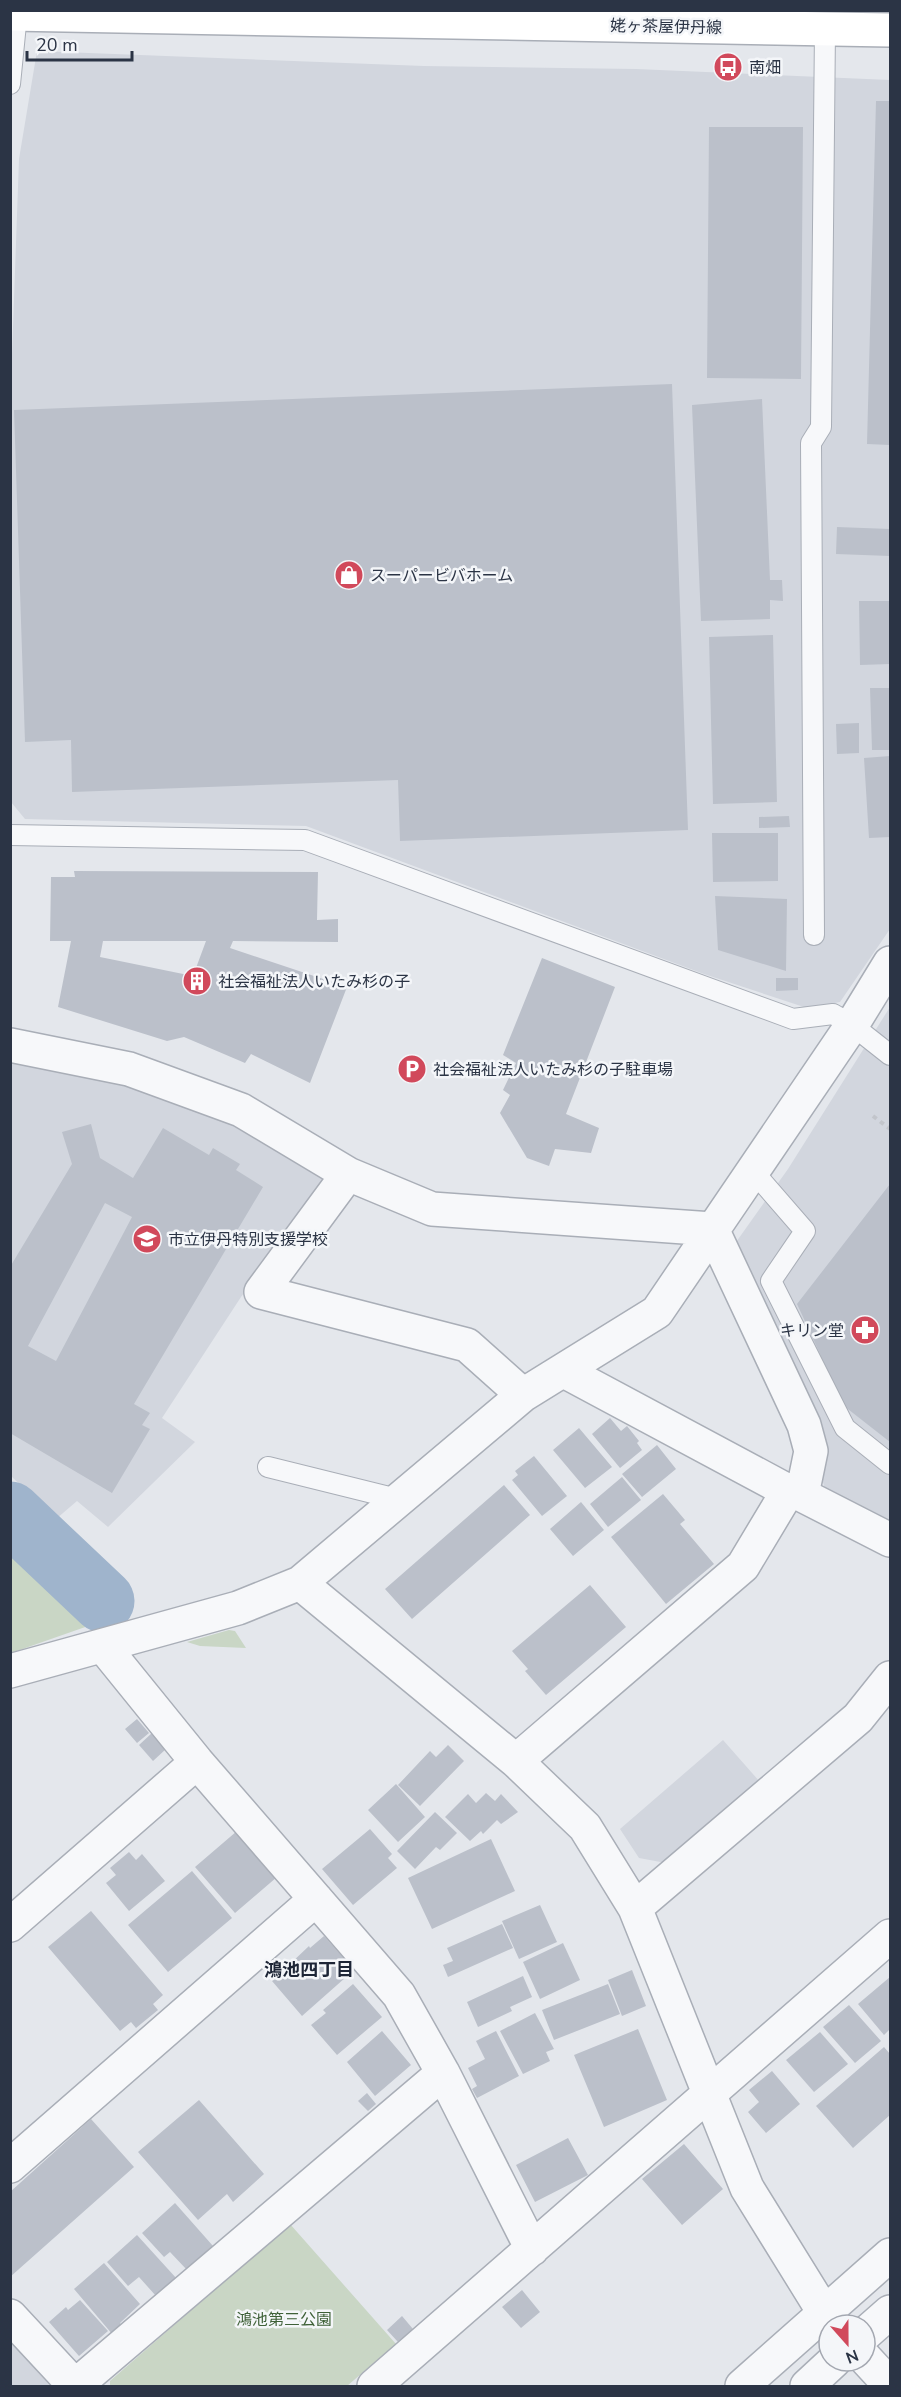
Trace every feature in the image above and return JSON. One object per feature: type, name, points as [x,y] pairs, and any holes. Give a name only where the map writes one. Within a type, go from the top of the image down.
[{"type":"main road","name":"姥ヶ茶屋伊丹線","points":[[14,14],[55,12],[891,30]]},
{"type":"street","points":[[10,1671],[238,1608],[300,1583],[524,1395],[657,1312],[852,1025],[891,963]]},
{"type":"street","points":[[10,1046],[129,1069],[241,1110],[348,1174],[432,1209],[712,1229]]},
{"type":"street","points":[[348,1174],[261,1292],[467,1345],[524,1395]]},
{"type":"street","points":[[516,1761],[743,1566],[795,1493],[811,1451],[804,1425],[712,1229]]},
{"type":"street","points":[[564,1371],[795,1493],[891,1539]]},
{"type":"street","points":[[300,1583],[516,1761],[585,1827],[635,1908],[747,2188],[826,2313]]},
{"type":"street","points":[[103,1646],[197,1762],[399,1995],[442,2073],[532,2249]]},
{"type":"street","points":[[635,1908],[858,1718],[891,1678]]},
{"type":"street","points":[[10,1925],[197,1762]]},
{"type":"street","points":[[10,2166],[316,1899]]},
{"type":"street","points":[[374,2386],[891,1936]]},
{"type":"street","points":[[10,2316],[75,2386],[442,2073]]},
{"type":"street","points":[[837,2313],[891,2255]]},
{"type":"street","points":[[877,2324],[891,2312]]},
{"type":"street","points":[[742,2386],[817,2330]]},
{"type":"street","points":[[877,2370],[891,2385]]},
{"type":"street","points":[[807,2386],[821,2373]]},
{"type":"lane","points":[[10,84],[14,14]]},
{"type":"lane","points":[[814,934],[811,443],[821,427],[825,29]]},
{"type":"lane","points":[[10,835],[305,840],[793,1019],[833,1014],[852,1025],[891,1055]]},
{"type":"lane","points":[[752,1170],[805,1231],[771,1281],[844,1428],[891,1464]]},
{"type":"lane","points":[[268,1467],[385,1496],[395,1503]]},
{"type":"path","points":[[873,1116],[891,1129]]},
{"type":"shaded area","points":[[37,51],[424,66],[636,69],[890,80],[890,929],[840,1002],[807,1008],[704,974],[306,826],[25,819],[11,802],[10,411],[19,159]]},
{"type":"shaded area","points":[[890,1007],[890,1520],[825,1488],[734,1245],[788,1169]]},
{"type":"shaded area","name":"市立伊丹特別支援学校","points":[[10,1060],[111,1081],[230,1123],[328,1180],[241,1297],[162,1418],[195,1442],[108,1527],[77,1501],[56,1519],[11,1476]]},
{"type":"shaded area","points":[[723,1740],[760,1782],[666,1863],[639,1858],[620,1829]]},
{"type":"shaded area","points":[[11,2341],[50,2386],[11,2386]]},
{"type":"green space","points":[[11,1549],[91,1625],[11,1653]]},
{"type":"green space","points":[[229,1630],[235,1631],[246,1648],[200,1646],[187,1642]]},
{"type":"green space","name":"鴻池第三公園","points":[[290,2224],[396,2344],[347,2386],[110,2386],[110,2381]]},
{"type":"building","points":[[876,101],[890,101],[890,445],[867,444]]},
{"type":"building","points":[[709,127],[803,127],[801,379],[707,378]]},
{"type":"building","name":"スーパービバホーム","points":[[672,384],[688,830],[400,841],[398,780],[72,792],[71,740],[25,742],[14,410]]},
{"type":"building","points":[[762,399],[770,580],[782,580],[783,601],[770,600],[770,619],[701,621],[692,405]]},
{"type":"building","points":[[837,527],[890,529],[890,556],[836,554]]},
{"type":"building","points":[[859,601],[890,601],[890,664],[860,665]]},
{"type":"building","points":[[773,635],[777,802],[713,804],[709,637]]},
{"type":"building","points":[[870,688],[890,688],[890,750],[872,750]]},
{"type":"building","points":[[859,723],[859,753],[837,754],[836,724]]},
{"type":"building","points":[[890,756],[890,837],[869,838],[864,758]]},
{"type":"building","points":[[789,816],[790,827],[759,828],[759,817]]},
{"type":"building","points":[[712,833],[778,833],[778,881],[713,882]]},
{"type":"building","name":"社会福祉法人いたみ杉の子","points":[[74,871],[318,872],[317,920],[338,919],[338,942],[233,941],[230,948],[347,987],[310,1083],[251,1054],[245,1063],[184,1037],[167,1041],[58,1007],[71,941],[50,941],[51,877],[75,877]],"holes":[[[103,941],[206,941],[193,976],[100,957]]]},
{"type":"building","points":[[715,896],[787,899],[786,971],[718,950]]},
{"type":"building","points":[[542,958],[615,987],[566,1114],[599,1128],[591,1153],[555,1149],[549,1166],[527,1158],[500,1113],[510,1095],[503,1090],[516,1063],[503,1055]]},
{"type":"building","points":[[776,978],[798,978],[798,990],[776,991]]},
{"type":"building","points":[[91,1124],[100,1158],[133,1178],[163,1128],[209,1155],[213,1148],[240,1164],[236,1170],[263,1187],[134,1404],[150,1413],[142,1425],[150,1429],[112,1493],[10,1433],[10,1267],[72,1164],[62,1132]],"holes":[[[105,1203],[132,1217],[56,1361],[28,1346]]]},
{"type":"building","points":[[890,1184],[890,1442],[844,1406],[797,1304]]},
{"type":"building","points":[[610,1418],[621,1431],[627,1426],[639,1441],[637,1443],[642,1450],[620,1468],[592,1434]]},
{"type":"building","points":[[579,1428],[612,1467],[585,1488],[553,1450]]},
{"type":"building","points":[[657,1445],[676,1469],[642,1497],[622,1474]]},
{"type":"building","points":[[534,1456],[567,1496],[542,1516],[512,1480],[518,1475],[515,1471]]},
{"type":"building","points":[[622,1477],[641,1500],[608,1527],[590,1504]]},
{"type":"building","points":[[504,1485],[530,1515],[412,1619],[385,1589]]},
{"type":"building","points":[[663,1494],[685,1520],[680,1524],[714,1564],[666,1604],[611,1537]]},
{"type":"building","points":[[581,1502],[604,1530],[573,1556],[550,1529]]},
{"type":"building","points":[[590,1585],[626,1627],[546,1695],[525,1671],[528,1669],[512,1651]]},
{"type":"building","points":[[137,1719],[149,1733],[137,1743],[125,1729]]},
{"type":"building","points":[[152,1733],[166,1749],[153,1761],[139,1745]]},
{"type":"building","points":[[448,1745],[464,1761],[420,1806],[398,1785],[430,1751],[436,1757]]},
{"type":"building","points":[[396,1784],[425,1817],[398,1842],[368,1810]]},
{"type":"building","points":[[486,1793],[495,1801],[501,1794],[518,1812],[501,1824],[497,1820],[483,1834],[481,1831],[470,1841],[445,1817],[468,1794],[476,1803]]},
{"type":"building","points":[[435,1812],[457,1833],[440,1850],[436,1847],[415,1869],[397,1851]]},
{"type":"building","points":[[370,1829],[392,1854],[388,1858],[397,1868],[353,1905],[322,1869]]},
{"type":"building","points":[[237,1831],[277,1877],[235,1913],[195,1867]]},
{"type":"building","points":[[491,1839],[515,1891],[432,1929],[408,1878]]},
{"type":"building","points":[[129,1852],[136,1860],[142,1854],[165,1881],[129,1911],[106,1883],[116,1875],[110,1868]]},
{"type":"building","points":[[192,1871],[232,1918],[168,1972],[128,1925]]},
{"type":"building","points":[[540,1905],[557,1942],[519,1959],[502,1921]]},
{"type":"building","points":[[91,1911],[163,1995],[153,2004],[158,2010],[136,2028],[131,2022],[120,2031],[48,1947]]},
{"type":"building","points":[[502,1924],[513,1948],[448,1977],[443,1965],[453,1961],[447,1948]]},
{"type":"building","points":[[324,1936],[354,1970],[302,2016],[272,1981],[309,1946],[310,1948]]},
{"type":"building","points":[[563,1943],[580,1980],[540,1999],[523,1962]]},
{"type":"building","points":[[632,1970],[646,2006],[622,2016],[608,1980]]},
{"type":"building","points":[[523,1976],[532,1997],[510,2007],[512,2011],[478,2027],[467,2002]]},
{"type":"building","points":[[890,1977],[890,2029],[884,2035],[858,2004]]},
{"type":"building","points":[[353,1984],[382,2017],[337,2055],[311,2025],[326,2013],[323,2010]]},
{"type":"building","points":[[608,1984],[620,2014],[554,2040],[542,2010]]},
{"type":"building","points":[[849,2005],[881,2041],[855,2063],[823,2027]]},
{"type":"building","points":[[535,2013],[554,2049],[546,2052],[550,2061],[523,2074],[500,2031]]},
{"type":"building","points":[[638,2029],[667,2100],[604,2127],[574,2055]]},
{"type":"building","points":[[382,2031],[411,2065],[375,2096],[347,2062]]},
{"type":"building","points":[[496,2031],[519,2076],[477,2098],[472,2089],[477,2086],[468,2068],[485,2059],[476,2041]]},
{"type":"building","points":[[820,2032],[848,2064],[814,2092],[786,2060]]},
{"type":"building","points":[[884,2047],[890,2054],[890,2115],[853,2148],[816,2106]]},
{"type":"building","points":[[772,2071],[800,2104],[766,2133],[748,2112],[759,2102],[749,2090]]},
{"type":"building","points":[[367,2093],[376,2104],[368,2111],[358,2101]]},
{"type":"building","points":[[199,2100],[264,2174],[233,2202],[227,2194],[198,2220],[138,2152]]},
{"type":"building","points":[[91,2119],[134,2167],[10,2277],[10,2192]]},
{"type":"building","points":[[568,2138],[588,2175],[535,2202],[516,2165]]},
{"type":"building","points":[[684,2144],[723,2189],[682,2225],[642,2179]]},
{"type":"building","points":[[175,2203],[213,2246],[187,2270],[170,2252],[164,2257],[142,2233]]},
{"type":"building","points":[[137,2235],[177,2279],[156,2296],[139,2277],[128,2286],[107,2262]]},
{"type":"building","points":[[104,2263],[140,2304],[120,2323],[122,2326],[113,2335],[74,2289]]},
{"type":"building","points":[[522,2290],[540,2312],[521,2328],[502,2307]]},
{"type":"building","points":[[80,2300],[108,2331],[79,2356],[49,2322],[66,2307],[68,2310]]},
{"type":"building","points":[[402,2316],[413,2329],[398,2342],[387,2330]]},
{"type":"waterway","points":[[10,1513],[103,1601]]},
{"type":"place","name":"南畑","points":[[728,67]]},
{"type":"place","name":"スーパービバホーム","points":[[349,575]]},
{"type":"place","name":"社会福祉法人いたみ杉の子","points":[[197,981]]},
{"type":"place","name":"社会福祉法人いたみ杉の子駐車場","points":[[412,1069]]},
{"type":"place","name":"市立伊丹特別支援学校","points":[[147,1239]]},
{"type":"place","name":"キリン堂","points":[[865,1330]]},
{"type":"district","name":"鴻池四丁目","points":[[309,1970]]}]
